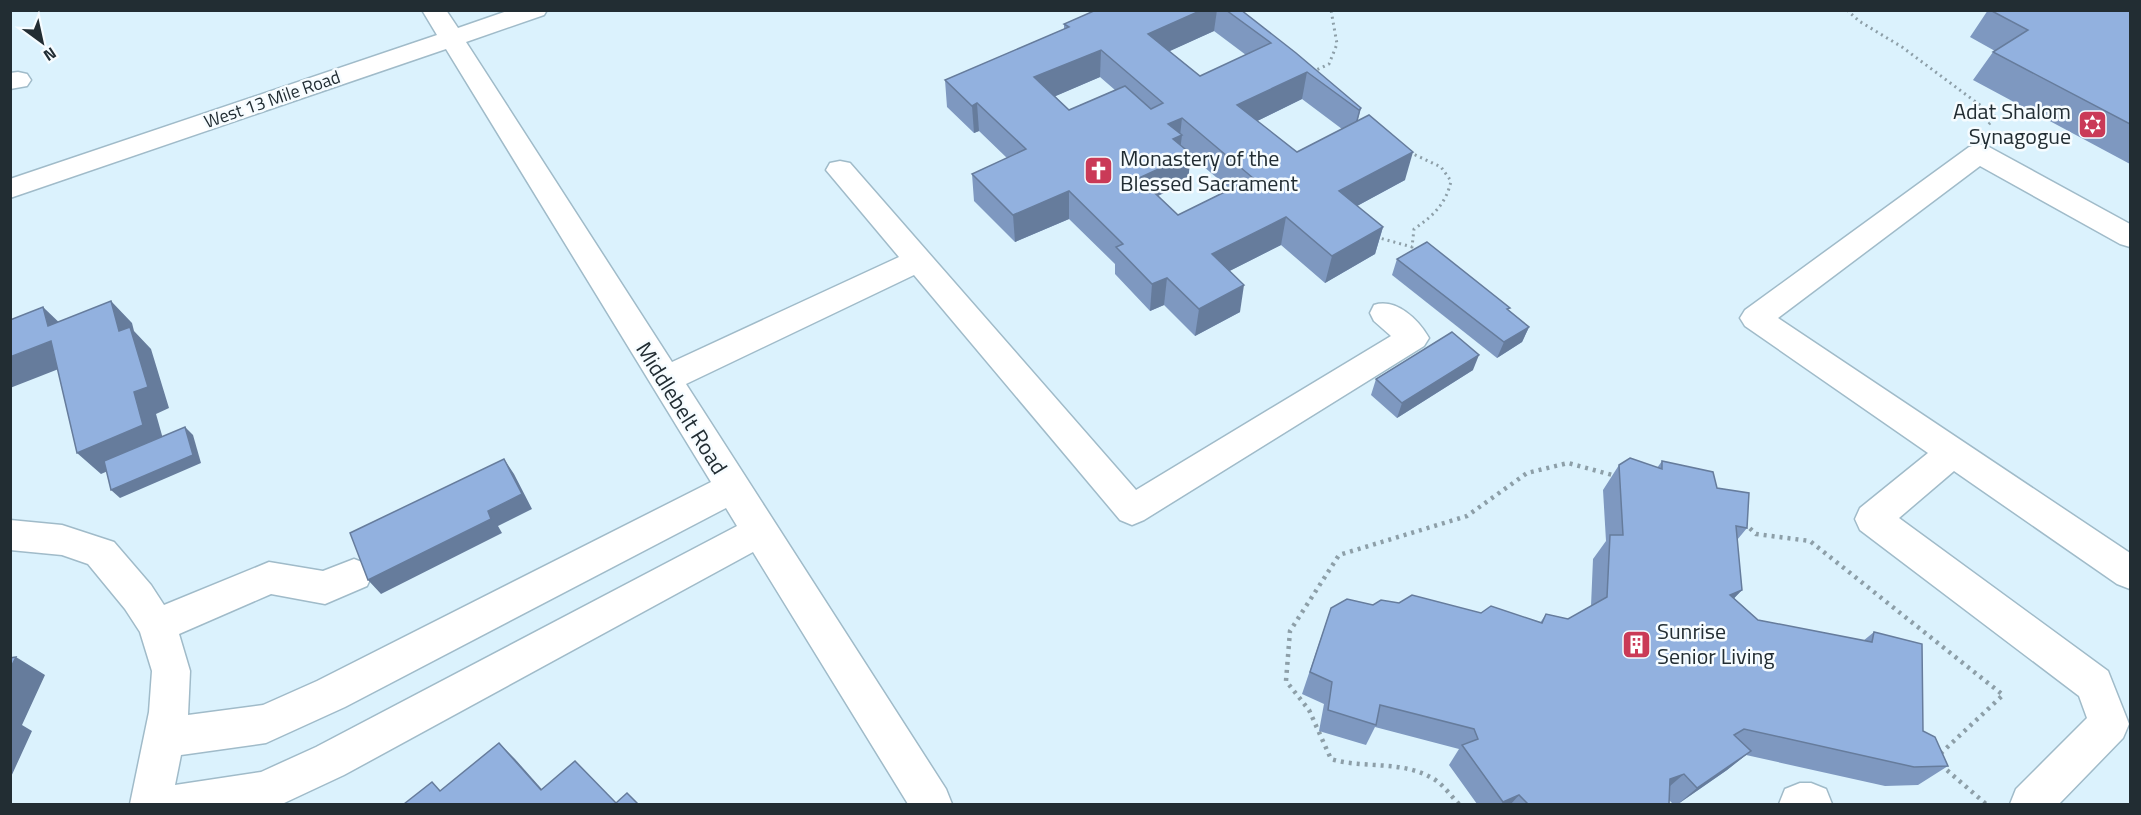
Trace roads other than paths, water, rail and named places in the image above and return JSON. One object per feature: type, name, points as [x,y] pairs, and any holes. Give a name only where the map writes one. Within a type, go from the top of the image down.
[{"type":"street","name":"Middlebelt Road","points":[[434,10],[931,804]]},
{"type":"street","name":"West 13 Mile Road","points":[[10,189],[535,10]]},
{"type":"street","points":[[2130,237],[1979,153],[1756,318],[2130,573]]},
{"type":"street","points":[[840,170],[1132,510],[1413,338],[1385,313]]},
{"type":"street","points":[[664,380],[870,285],[918,260]]},
{"type":"street","points":[[1954,452],[1873,519],[2094,684],[2109,724],[2031,804]]},
{"type":"street","points":[[164,738],[266,723],[331,694],[732,488]]},
{"type":"street","points":[[179,804],[263,792],[302,774],[760,531]]},
{"type":"street","points":[[10,535],[62,540],[101,553],[138,597],[157,626],[171,671],[164,738],[151,804]]},
{"type":"street","points":[[157,626],[269,578],[326,588],[354,575]]},
{"type":"street","points":[[1800,804],[1811,804]]},
{"type":"place","name":"Adat Shalom Synagogue","points":[[2092,124]]},
{"type":"place","name":"Monastery of the Blessed Sacrament","points":[[1099,171]]},
{"type":"place","name":"Sunrise Senior Living","points":[[1636,644]]}]
